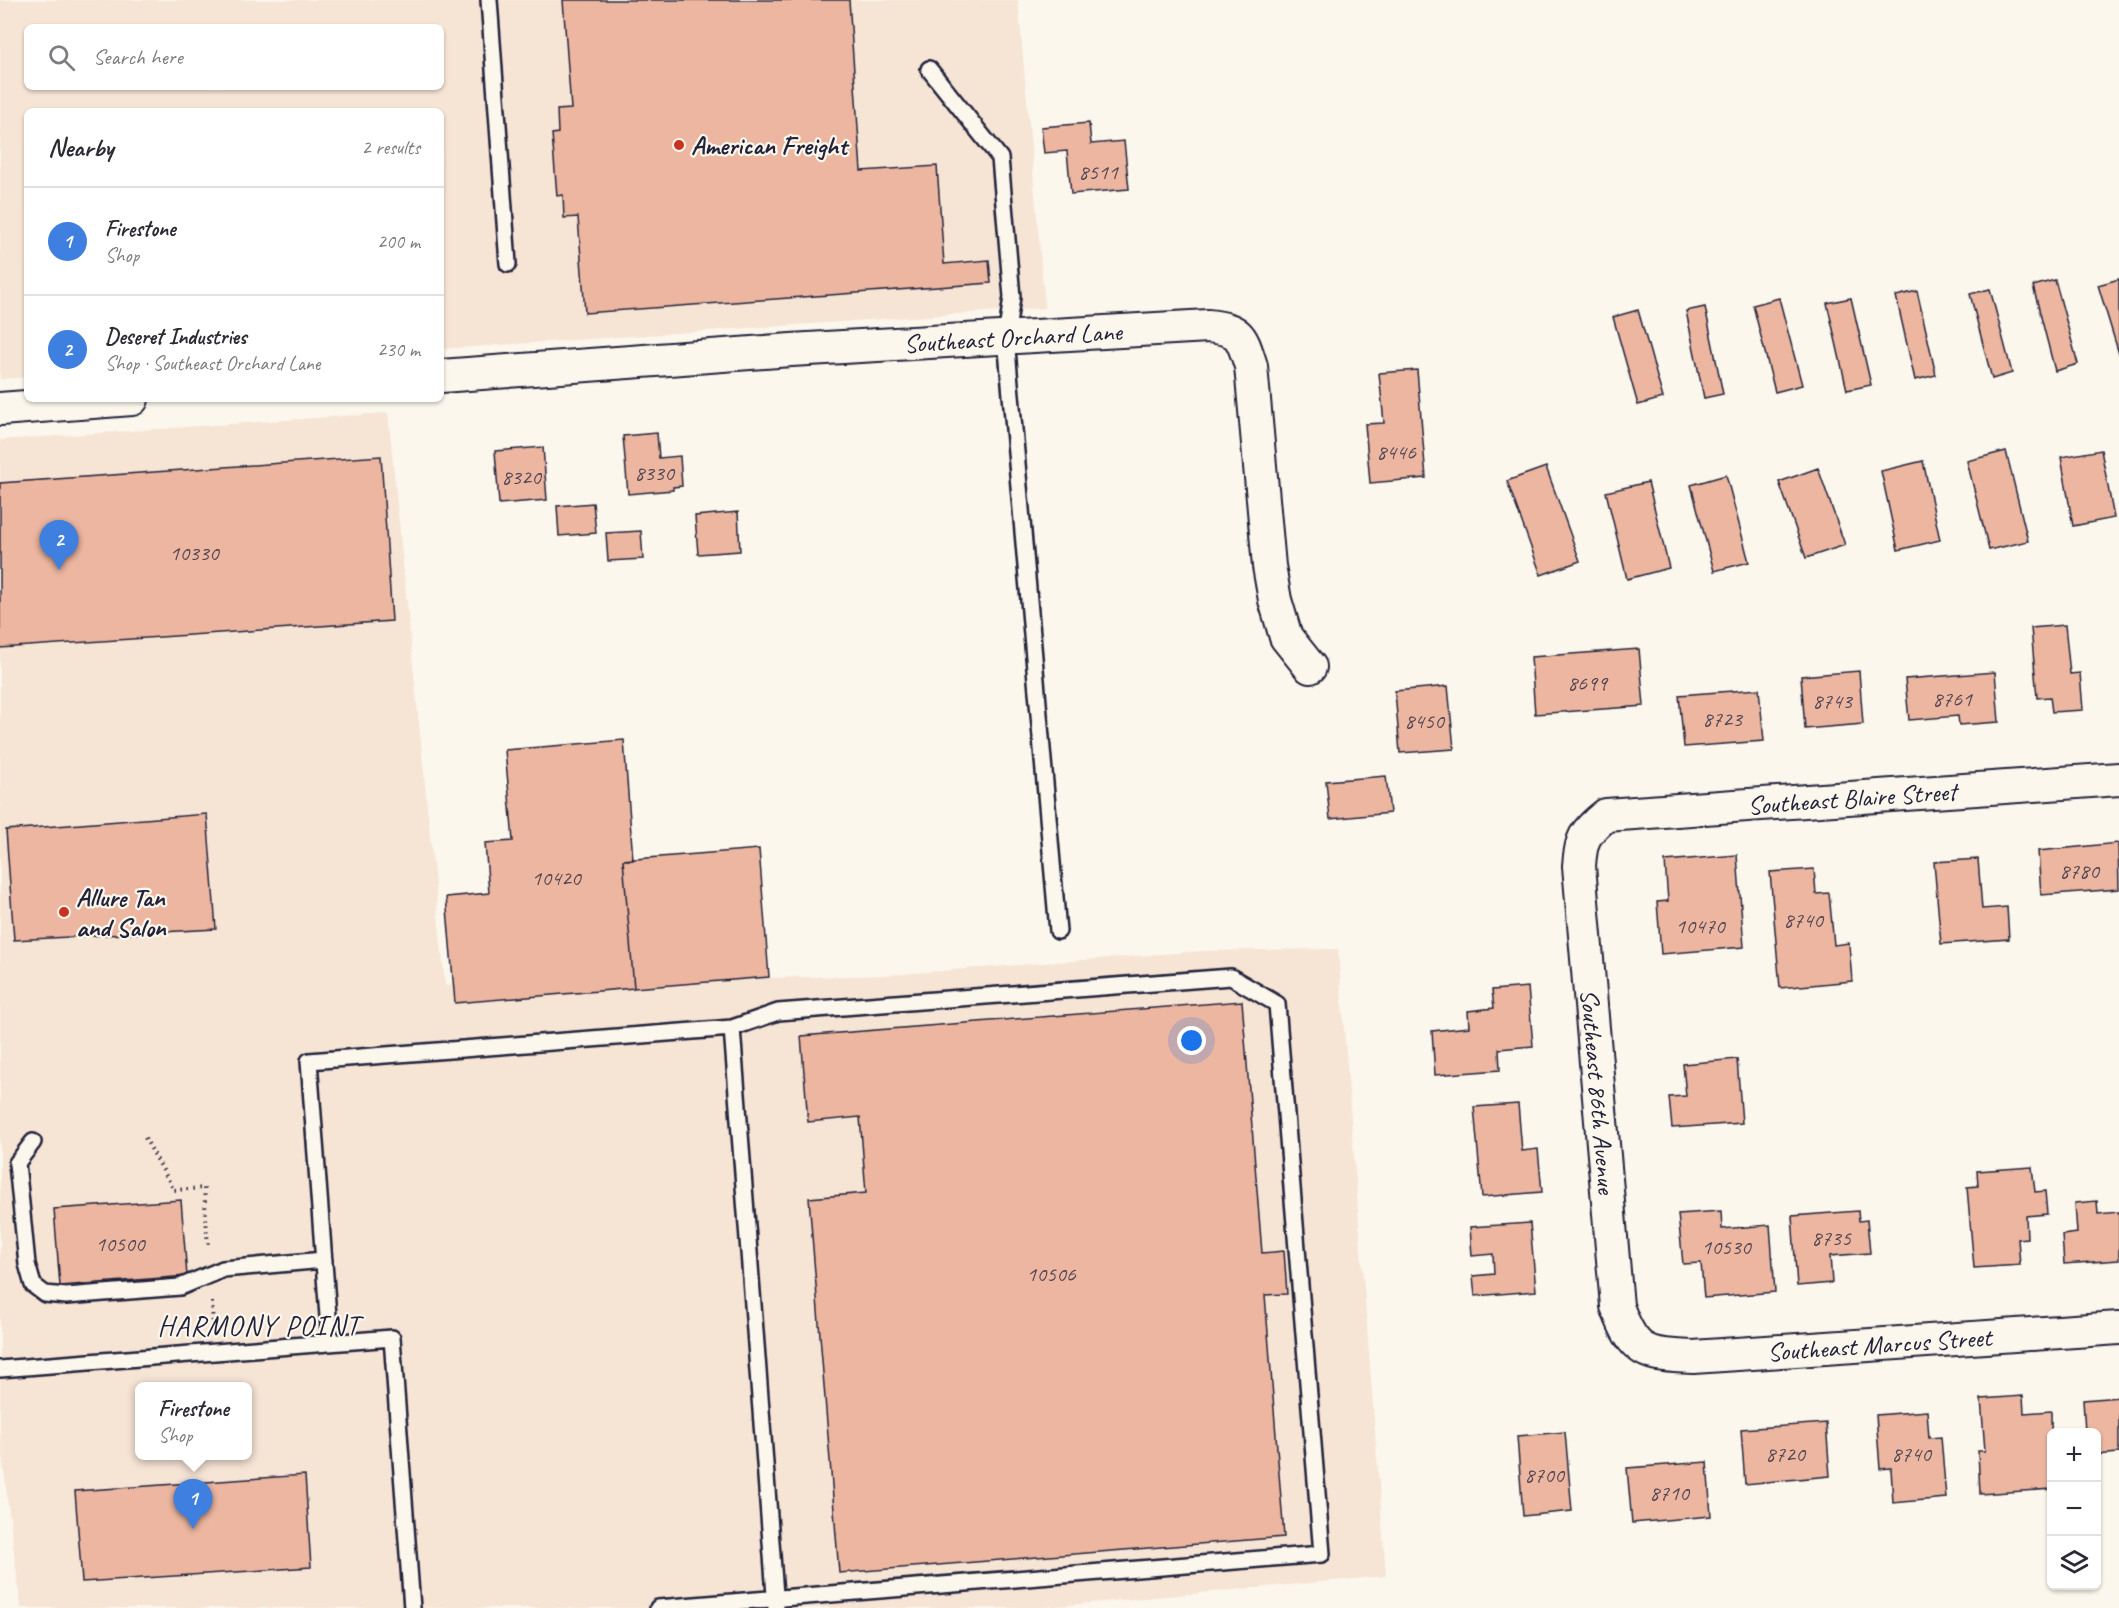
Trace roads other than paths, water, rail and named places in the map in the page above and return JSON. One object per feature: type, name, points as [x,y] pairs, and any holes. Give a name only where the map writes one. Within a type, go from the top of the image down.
[{"type":"street","name":"Southeast Orchard Lane","points":[[444,376],[779,351],[1208,326],[1227,328],[1242,339],[1251,366],[1269,566],[1275,600],[1286,636],[1310,667]]},
{"type":"street","points":[[0,409],[92,402]]},
{"type":"street","name":"Southeast Blaire Street","points":[[1589,829],[1606,815],[2119,779]]},
{"type":"street","name":"Southeast 86th Avenue","points":[[1589,829],[1580,845],[1579,866],[1617,1306],[1625,1328],[1641,1349]]},
{"type":"street","name":"Southeast Marcus Street","points":[[1641,1349],[1661,1356],[1693,1357],[2119,1328]]},
{"type":"lane","points":[[489,0],[508,264]]},
{"type":"lane","points":[[928,69],[1000,158],[1012,297],[1006,338],[1058,931]]},
{"type":"lane","points":[[330,1343],[309,1060],[732,1028],[778,1012],[1231,977],[1277,1004],[1322,1554],[775,1604],[658,1608]]},
{"type":"lane","points":[[732,1028],[775,1604]]},
{"type":"lane","points":[[33,1142],[17,1163],[27,1264],[33,1285],[45,1294],[66,1296],[180,1287],[223,1269],[324,1260]]},
{"type":"lane","points":[[0,1369],[392,1338],[412,1608]]},
{"type":"place","name":"American Freight","points":[[679,145]]},
{"type":"place","name":"Deseret Industries","points":[[59,570]]},
{"type":"place","name":"Allure Tan and Salon","points":[[64,912]]},
{"type":"place","name":"Firestone","points":[[193,1529]]},
{"type":"district","name":"HARMONY POINT","points":[[259,1325]]}]
